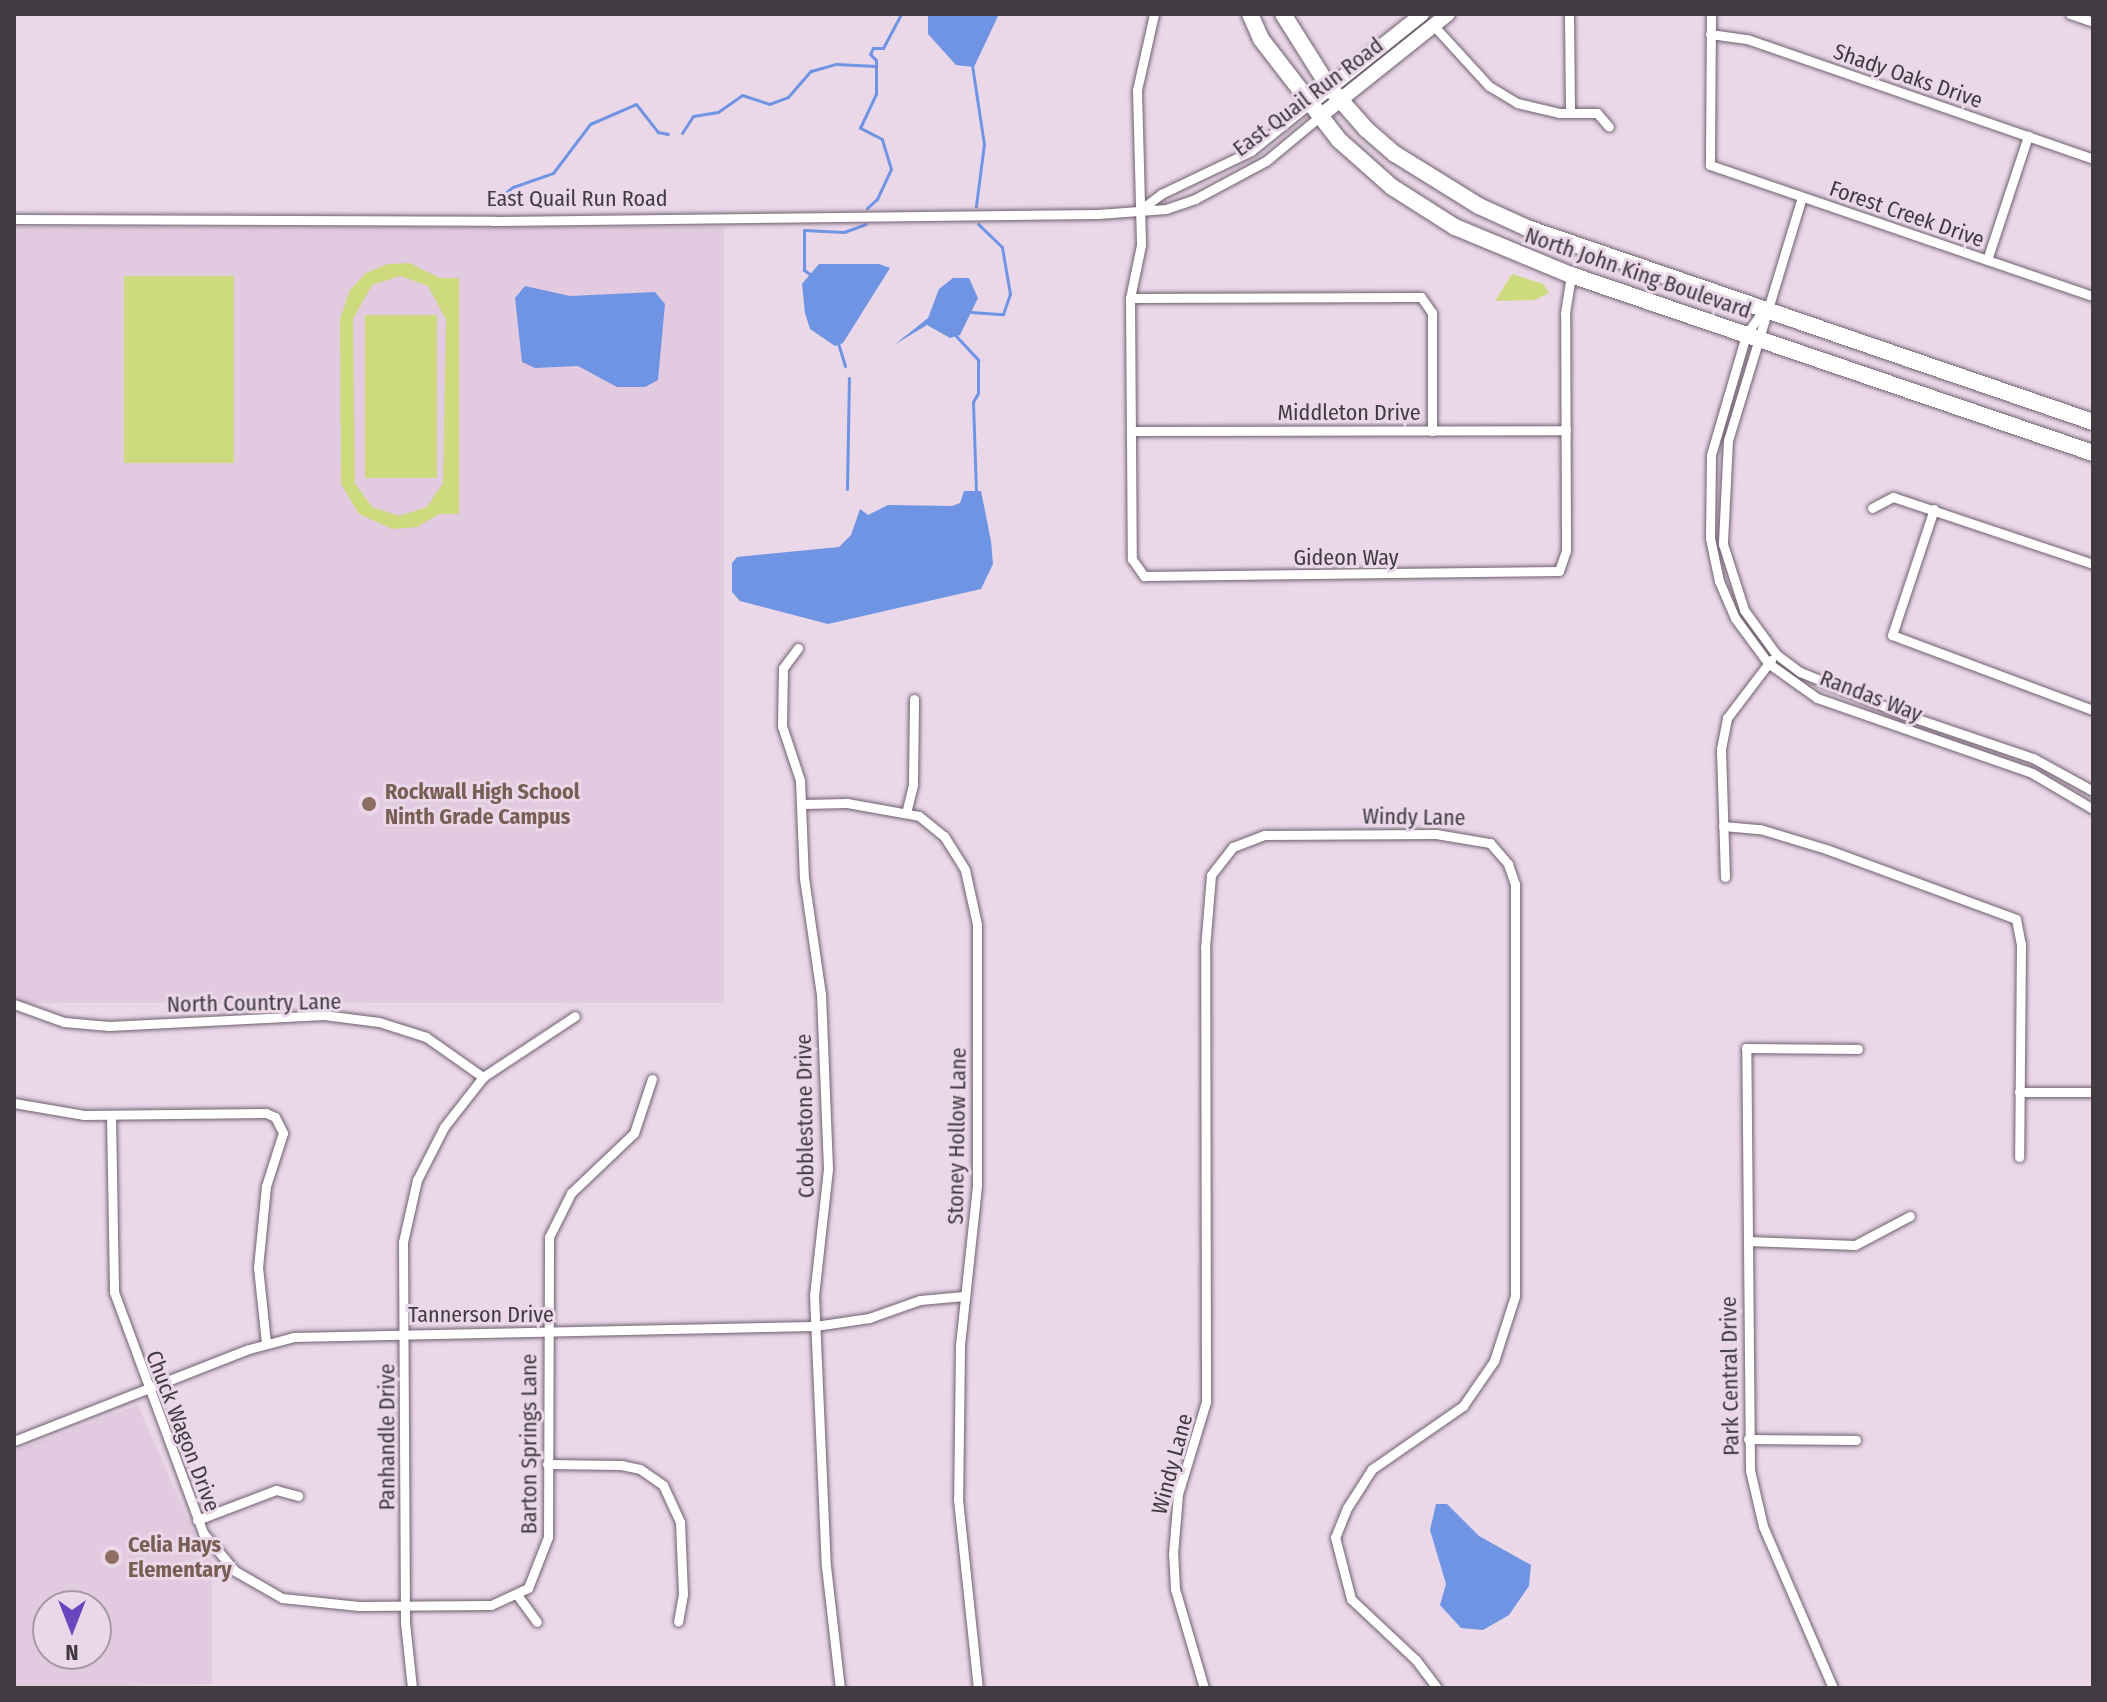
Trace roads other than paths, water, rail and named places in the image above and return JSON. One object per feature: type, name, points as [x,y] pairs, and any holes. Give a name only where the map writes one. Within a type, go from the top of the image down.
[{"type":"main road","name":"North John King Boulevard","points":[[1250,14],[1261,39],[1314,111],[1365,165],[1419,205],[1493,246],[2093,453]]},
{"type":"main road","name":"North John King Boulevard","points":[[1283,14],[1334,93],[1395,154],[1479,206],[1764,310],[2093,422]]},
{"type":"street","points":[[1131,431],[1130,298],[1141,245],[1137,90],[1154,14]]},
{"type":"street","name":"East Quail Run Road","points":[[14,219],[1004,218],[1166,209],[1222,186],[1266,161],[1314,111],[1422,14]]},
{"type":"street","name":"East Quail Run Road","points":[[1334,93],[1448,14]]},
{"type":"street","points":[[1569,14],[1570,113]]},
{"type":"street","points":[[1710,34],[1711,14]]},
{"type":"street","points":[[2070,14],[2093,22]]},
{"type":"street","points":[[1434,26],[1489,86],[1528,106],[1570,113],[1597,113],[1609,127]]},
{"type":"street","name":"Shady Oaks Drive","points":[[1710,34],[1747,39],[2093,159]]},
{"type":"street","name":"Forest Creek Drive","points":[[1710,34],[1710,165],[2093,296]]},
{"type":"street","name":"East Quail Run Road","points":[[1140,210],[1161,194],[1251,151],[1314,111]]},
{"type":"street","points":[[1987,260],[2028,136]]},
{"type":"street","name":"Randas Way","points":[[1802,197],[1764,310],[1713,438],[1710,538],[1724,597],[1768,663],[1817,698],[2032,773],[2093,809]]},
{"type":"street","points":[[1566,430],[1565,313],[1571,275]]},
{"type":"street","points":[[1130,298],[1409,295],[1429,304],[1432,431]]},
{"type":"street","name":"Randas Way","points":[[1764,310],[1754,337],[1728,440],[1723,544],[1735,590],[1776,654],[1825,685],[2033,758],[2093,791]]},
{"type":"street","name":"Middleton Drive","points":[[1131,431],[1566,430]]},
{"type":"street","name":"Gideon Way","points":[[1131,431],[1135,569],[1154,578],[1559,571],[1566,551],[1566,430]]},
{"type":"street","points":[[1872,508],[1893,497],[2093,564]]},
{"type":"street","points":[[1934,509],[1892,635],[2093,710]]},
{"type":"street","name":"Cobblestone Drive","points":[[798,648],[783,668],[782,711],[803,804],[804,878],[821,994],[828,1169],[815,1326],[826,1566],[840,1688]]},
{"type":"street","points":[[1725,877],[1721,749],[1727,718],[1776,654]]},
{"type":"street","points":[[906,813],[913,784],[914,699]]},
{"type":"street","name":"Stoney Hollow Lane","points":[[803,804],[847,803],[919,816],[951,847],[965,870],[977,924],[977,1186],[964,1296],[958,1499],[978,1688]]},
{"type":"street","points":[[1723,826],[1760,829],[1826,849],[2016,919],[2021,944],[2019,1157]]},
{"type":"street","name":"Windy Lane","points":[[1204,1688],[1178,1600],[1173,1554],[1178,1494],[1206,1402],[1205,948],[1211,875],[1233,847],[1265,835],[1436,834],[1490,843],[1508,864],[1515,884],[1515,1296],[1494,1361],[1470,1396],[1422,1439],[1372,1469],[1347,1508],[1335,1537],[1351,1599],[1416,1660],[1437,1688]]},
{"type":"street","name":"North Country Lane","points":[[14,1004],[64,1022],[109,1026],[324,1015],[379,1022],[426,1037],[483,1077]]},
{"type":"street","name":"Panhandle Drive","points":[[412,1688],[405,1605],[403,1242],[417,1180],[444,1127],[483,1077],[575,1016]]},
{"type":"street","name":"Park Central Drive","points":[[1833,1688],[1763,1526],[1748,1439],[1746,1048],[1858,1049]]},
{"type":"street","name":"Barton Springs Lane","points":[[518,1596],[545,1555],[549,1237],[571,1193],[634,1133],[652,1079]]},
{"type":"street","points":[[2019,1092],[2093,1092]]},
{"type":"street","points":[[14,1103],[111,1116],[266,1113],[275,1117],[283,1133],[266,1186],[258,1267],[266,1343]]},
{"type":"street","name":"Chuck Wagon Drive","points":[[111,1116],[114,1292],[197,1520],[235,1571],[282,1598],[405,1605]]},
{"type":"street","points":[[1748,1241],[1855,1245],[1910,1216]]},
{"type":"street","name":"Tannerson Drive","points":[[14,1441],[266,1343],[314,1335],[815,1326],[869,1318],[920,1300],[964,1296]]},
{"type":"street","points":[[1748,1439],[1856,1440]]},
{"type":"street","points":[[547,1464],[631,1467],[663,1485],[680,1522],[683,1594],[678,1622]]},
{"type":"street","points":[[197,1520],[276,1490],[298,1496]]},
{"type":"street","points":[[405,1605],[491,1605],[518,1596],[537,1622]]},
{"type":"water","points":[[928,14],[999,14],[974,67],[956,65],[928,34]]},
{"type":"water","points":[[819,264],[879,264],[890,268],[843,343],[835,346],[810,329],[805,313],[802,284]]},
{"type":"water","points":[[953,278],[969,278],[978,298],[960,335],[950,338],[927,325],[894,345],[928,318],[939,289]]},
{"type":"water","points":[[525,286],[570,296],[655,292],[665,304],[658,380],[645,387],[617,387],[578,366],[535,368],[522,362],[515,298]]},
{"type":"water","points":[[964,491],[981,491],[991,541],[993,564],[981,589],[828,624],[740,601],[732,592],[732,563],[737,557],[839,547],[851,535],[860,509],[868,515],[888,505],[952,506],[960,503]]},
{"type":"water","points":[[1436,1504],[1447,1504],[1479,1536],[1531,1565],[1529,1586],[1509,1615],[1483,1630],[1461,1628],[1440,1605],[1446,1584],[1430,1530]]},
{"type":"waterway","points":[[867,208],[877,199],[891,169],[882,139],[860,128],[876,94],[876,60],[870,54],[873,48],[883,48],[901,14]]},
{"type":"waterway","points":[[682,133],[693,116],[718,112],[742,95],[769,104],[788,97],[811,71],[836,64],[876,66]]},
{"type":"waterway","points":[[972,65],[984,144],[976,206]]},
{"type":"waterway","points":[[491,204],[513,187],[553,173],[590,124],[636,104],[658,132],[668,134]]},
{"type":"waterway","points":[[811,275],[804,270],[804,230],[844,232],[866,224]]},
{"type":"waterway","points":[[971,312],[1003,314],[1010,294],[1002,247],[978,224]]},
{"type":"waterway","points":[[956,336],[978,360],[978,393],[973,402],[976,491]]},
{"type":"waterway","points":[[838,343],[845,366]]},
{"type":"waterway","points":[[847,489],[849,378]]},
{"type":"place","name":"Rockwall High School Ninth Grade Campus","points":[[369,804]]},
{"type":"place","name":"Celia Hays Elementary","points":[[112,1557]]}]
